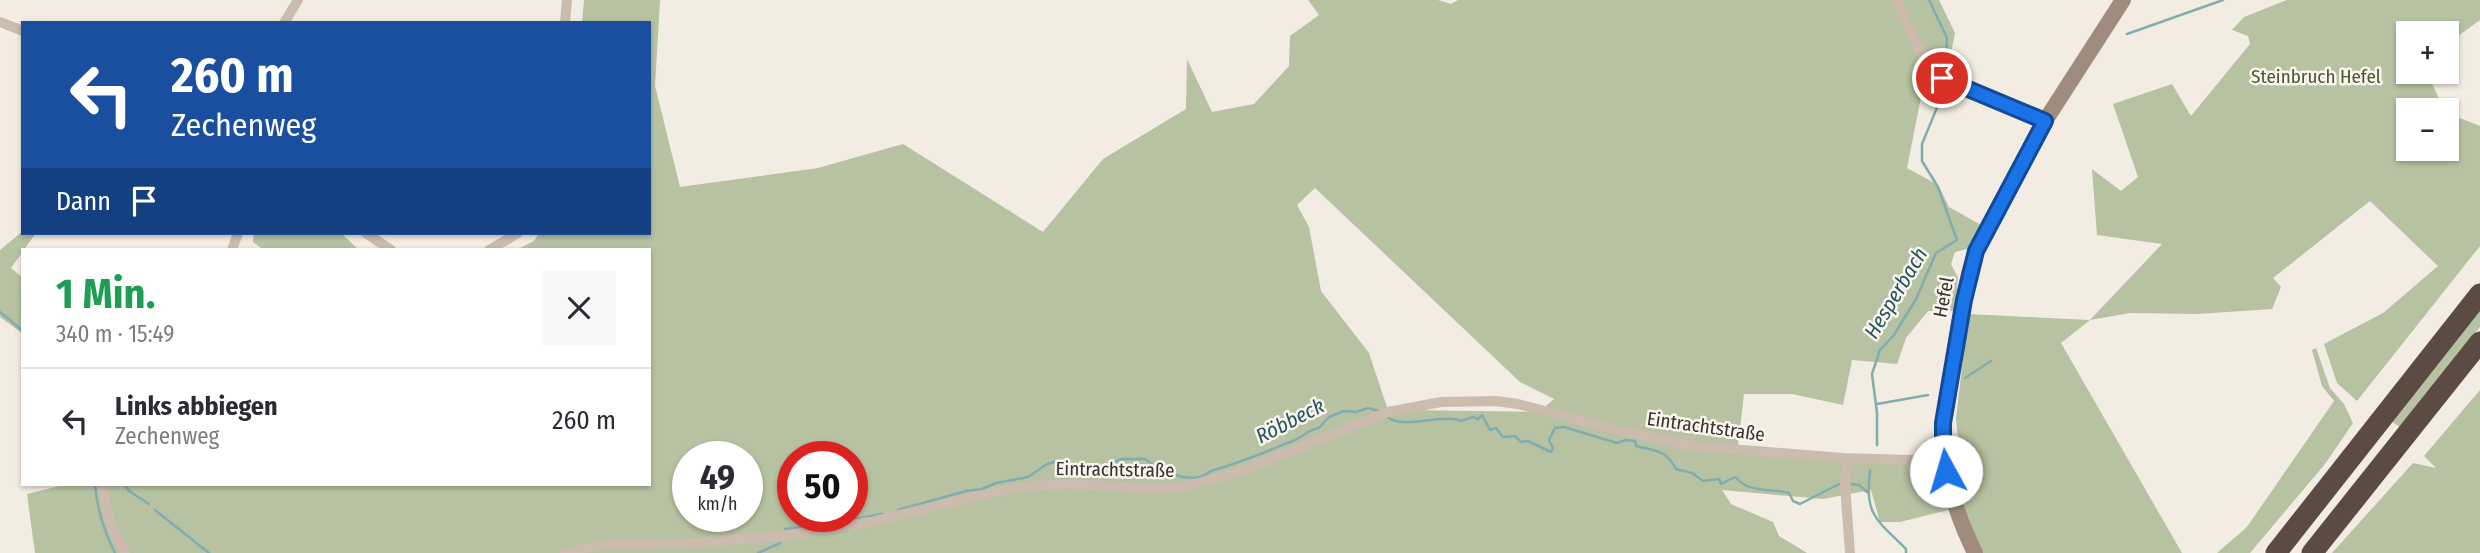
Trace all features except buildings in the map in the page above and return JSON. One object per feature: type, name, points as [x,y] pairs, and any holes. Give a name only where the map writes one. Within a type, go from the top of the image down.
[{"type":"highway","points":[[2276,553],[2480,294]]},
{"type":"highway","points":[[2312,553],[2480,342]]},
{"type":"main road","name":"Hefel","points":[[1975,553],[1958,513],[1944,461],[1943,423],[1969,274],[1986,230],[2045,121],[2123,0]]},
{"type":"street","points":[[285,21],[298,0]]},
{"type":"street","points":[[565,21],[567,0]]},
{"type":"street","points":[[1896,0],[1931,73],[2045,121]]},
{"type":"street","points":[[0,22],[21,30]]},
{"type":"street","points":[[369,235],[388,248]]},
{"type":"street","points":[[492,248],[515,235]]},
{"type":"street","name":"Eintrachtstraße","points":[[564,553],[603,545],[693,543],[782,536],[870,523],[1013,488],[1073,484],[1157,489],[1185,487],[1241,471],[1388,412],[1441,402],[1496,401],[1539,407],[1622,431],[1693,446],[1847,459],[1944,461]]},
{"type":"street","points":[[1847,459],[1845,485],[1850,553]]},
{"type":"street","points":[[103,486],[110,520],[125,553]]},
{"type":"green space","points":[[584,0],[660,0],[655,86],[680,187],[818,168],[903,144],[1043,232],[1103,159],[1186,109],[1187,59],[1212,112],[1254,104],[1289,66],[1290,36],[1319,15],[1308,0],[1438,0],[1451,4],[1458,0],[1939,0],[1955,33],[1949,63],[1928,62],[1907,168],[1938,185],[1949,207],[1981,225],[1967,249],[1955,252],[1951,264],[1958,278],[1955,311],[1928,311],[1906,338],[1897,364],[1852,360],[1843,405],[1792,394],[1744,394],[1737,454],[1880,460],[1960,458],[1956,419],[1968,314],[2090,320],[2061,343],[2182,553],[1975,553],[1956,508],[1900,522],[1880,522],[1871,490],[1823,499],[1722,490],[1731,504],[1773,522],[1779,536],[1807,553],[35,553],[27,494],[60,486],[651,486],[651,248],[520,248],[534,241],[538,235],[651,235],[651,21],[582,21]],"holes":[[[1315,188],[1520,382],[1554,399],[1539,412],[1409,410],[1390,416],[1369,353],[1321,291],[1309,227],[1297,205]]]},
{"type":"green space","name":"Steinbruch Hefel","points":[[2287,0],[2480,0],[2480,20],[2459,35],[2459,21],[2396,21],[2396,84],[2432,84],[2439,98],[2396,98],[2396,161],[2459,161],[2459,118],[2480,126],[2480,246],[2357,401],[2337,383],[2324,344],[2383,313],[2438,266],[2370,201],[2273,278],[2281,287],[2272,309],[2197,314],[2130,313],[2090,320],[2162,244],[2097,235],[2092,169],[2121,191],[2138,177],[2113,104],[2172,84],[2191,116],[2250,44],[2248,36],[2232,30],[2244,17]]},
{"type":"green space","points":[[21,233],[21,235],[35,235],[25,248],[21,248],[21,254],[11,268],[21,276],[21,333],[0,317],[0,250]]},
{"type":"green space","points":[[254,235],[343,235],[357,248],[261,248],[253,242]]},
{"type":"green space","points":[[2480,309],[2480,327],[2400,427],[2391,421]]},
{"type":"green space","points":[[2316,348],[2330,388],[2344,404],[2353,423],[2325,464],[2250,553],[2217,553],[2247,527],[2334,401],[2322,386],[2312,350]]},
{"type":"green space","points":[[2480,390],[2480,553],[2332,553],[2413,463],[2436,468],[2424,456]]},
{"type":"waterway","name":"Hesperbach","points":[[1929,0],[1947,38],[1945,72]]},
{"type":"waterway","points":[[2127,34],[2223,0]]},
{"type":"waterway","name":"Hesperbach","points":[[1877,445],[1877,413],[1872,374],[1880,350],[1894,335],[1916,299],[1936,253],[1957,240],[1938,187],[1922,161],[1922,144],[1943,93]]},
{"type":"waterway","points":[[0,312],[21,329]]},
{"type":"waterway","points":[[1965,378],[1991,361]]},
{"type":"waterway","points":[[1877,404],[1928,395]]},
{"type":"waterway","name":"Röbbeck","points":[[898,510],[1028,477],[1047,464],[1058,461],[1063,470],[1091,473],[1121,459],[1145,459],[1170,473],[1200,477],[1295,440],[1319,428],[1329,417],[1344,411],[1356,412],[1368,408],[1379,411]]},
{"type":"waterway","name":"Röbbeck","points":[[1387,417],[1403,422],[1443,419],[1461,421],[1473,417],[1478,419],[1482,415],[1490,430],[1496,428],[1503,437],[1515,436],[1521,442],[1528,441],[1551,452],[1553,448],[1549,440],[1555,428],[1564,427],[1617,443],[1635,441],[1636,446],[1659,452],[1668,458],[1676,469],[1692,473],[1703,481],[1719,479],[1721,484],[1735,477],[1747,486],[1789,493],[1793,501],[1800,504],[1839,484]]},
{"type":"waterway","name":"Hesperbach","points":[[1870,471],[1871,507],[1880,523],[1906,549],[1906,553]]},
{"type":"waterway","name":"Röbbeck","points":[[1852,484],[1859,485],[1867,492]]},
{"type":"waterway","points":[[95,486],[102,520],[115,553]]},
{"type":"waterway","points":[[126,486],[149,504]]},
{"type":"waterway","points":[[155,510],[209,553]]},
{"type":"waterway","name":"Röbbeck","points":[[868,517],[882,514]]},
{"type":"waterway","name":"Röbbeck","points":[[758,553],[780,543]]},
{"type":"route","points":[[1942,78],[2045,121],[1986,230],[1969,274],[1943,423],[1946,471]]}]
